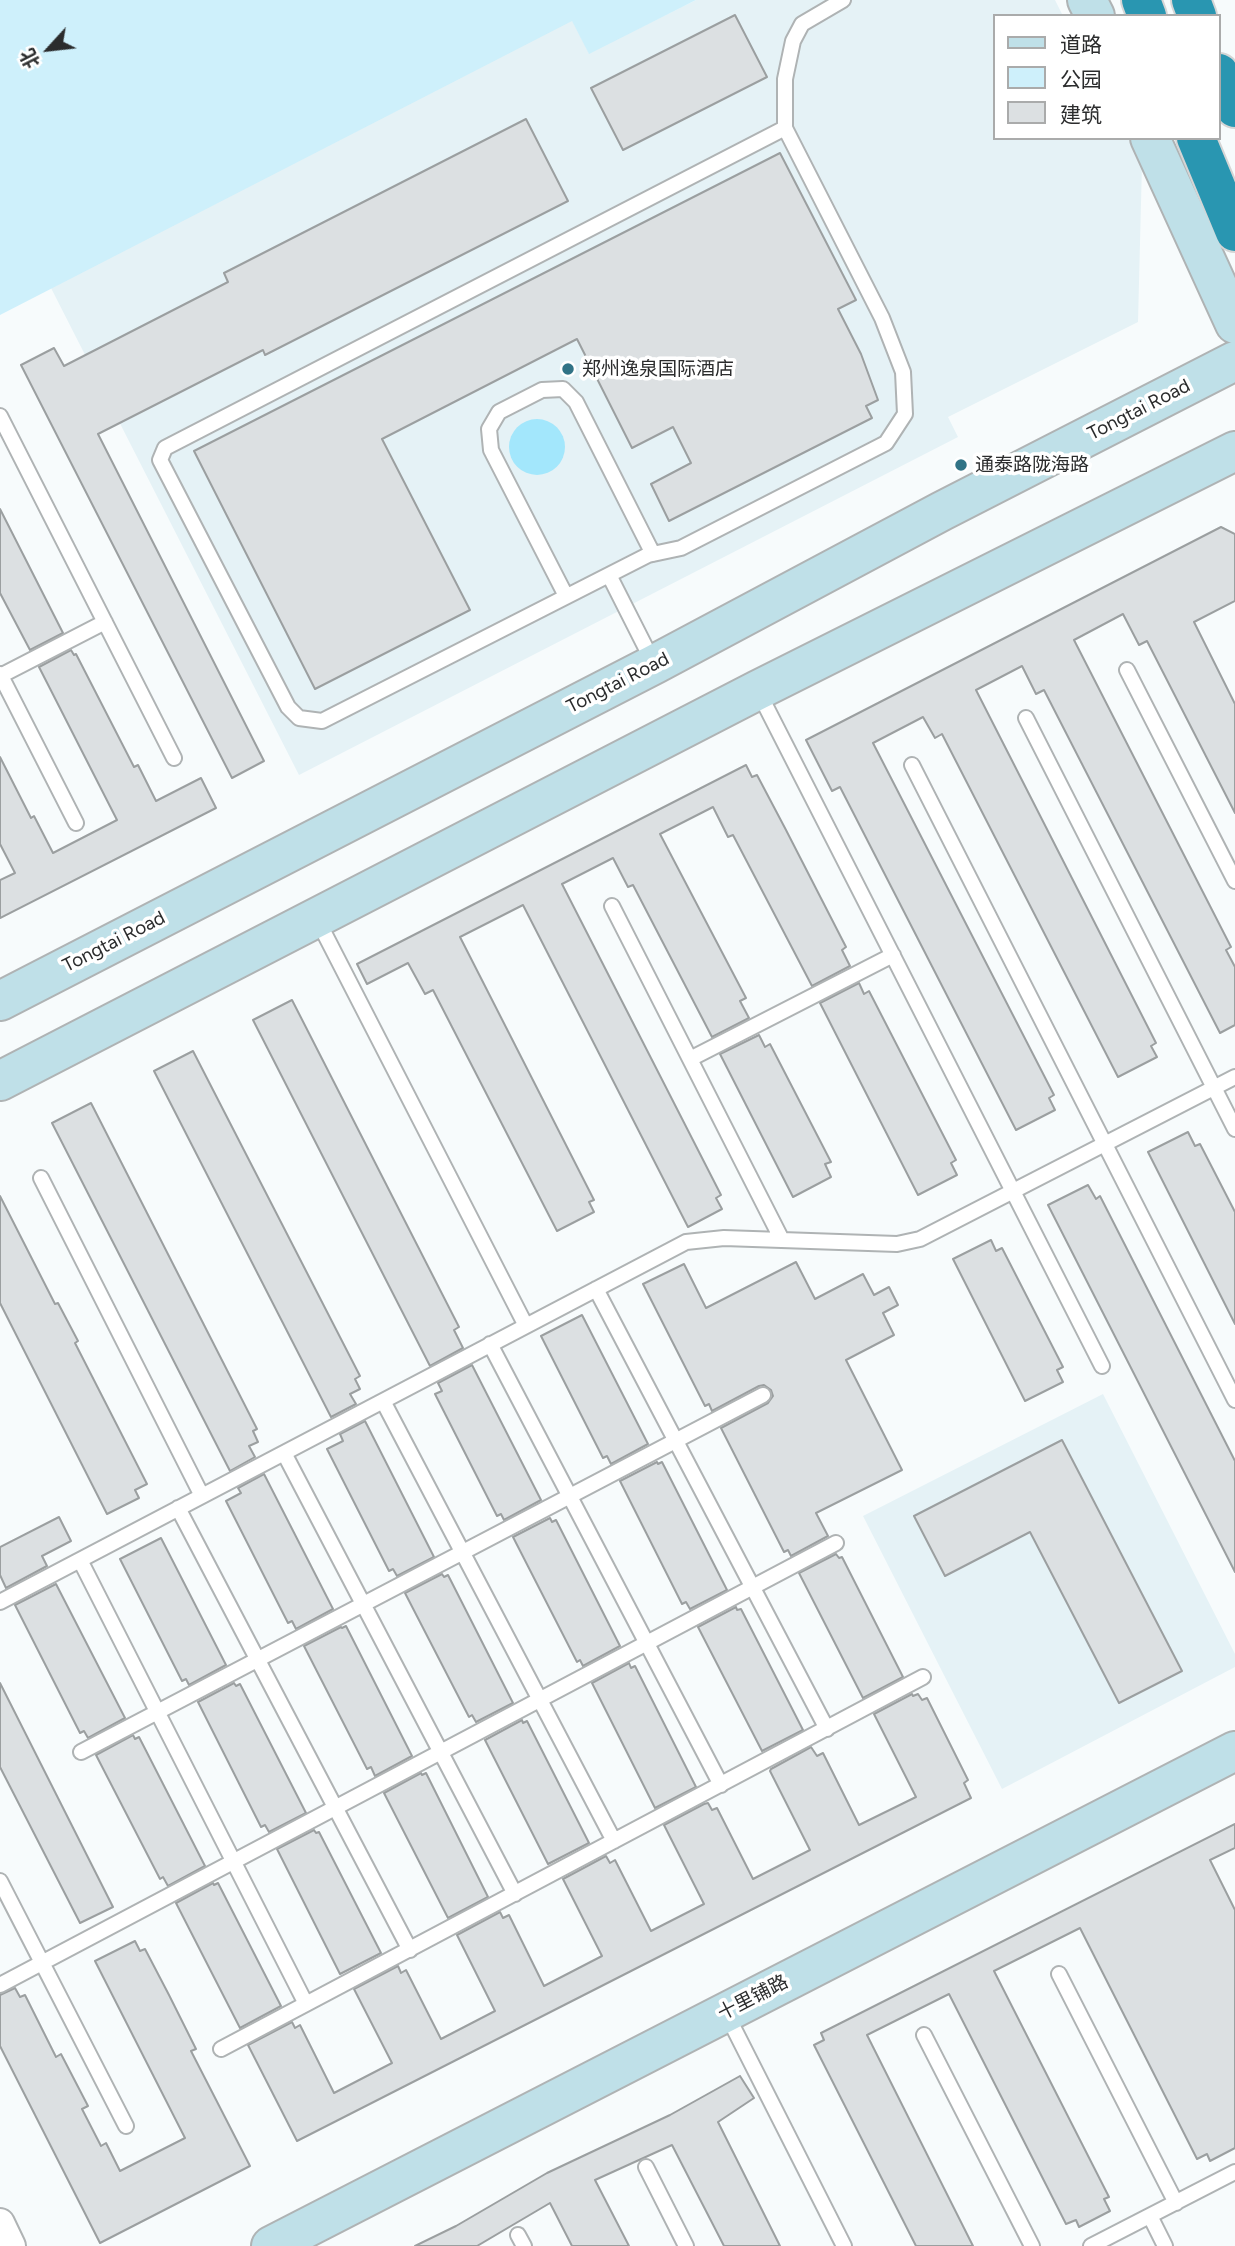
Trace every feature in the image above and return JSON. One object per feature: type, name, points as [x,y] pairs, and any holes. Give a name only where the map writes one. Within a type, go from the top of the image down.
[{"type":"highway","points":[[1221,77],[1235,108]]},
{"type":"highway","points":[[1197,140],[1235,232]]},
{"type":"street","points":[[1151,140],[1235,324]]},
{"type":"street","name":"Tongtai Road","points":[[0,1001],[655,664],[942,511],[1235,361]]},
{"type":"street","points":[[0,1081],[758,690],[1235,451]]},
{"type":"street","name":"十里铺路","points":[[271,2246],[1235,1751]]},
{"type":"street","points":[[0,2223],[11,2246]]},
{"type":"lane","points":[[785,128],[165,448],[160,460],[288,707],[299,718],[322,721],[566,596],[653,554],[681,548],[886,443],[905,414],[903,372],[883,318],[785,128],[785,79],[793,41],[802,24],[843,0]]},
{"type":"lane","points":[[566,596],[491,450],[489,429],[499,412],[542,390],[562,389],[576,402],[653,554]]},
{"type":"lane","points":[[0,416],[174,758]]},
{"type":"lane","points":[[609,575],[655,664]]},
{"type":"lane","points":[[76,823],[0,675],[105,622]]},
{"type":"lane","points":[[1127,670],[1235,881]]},
{"type":"lane","points":[[758,690],[1102,1366]]},
{"type":"lane","points":[[1026,718],[1235,1129]]},
{"type":"lane","points":[[912,765],[1235,1400]]},
{"type":"lane","points":[[612,906],[782,1240]]},
{"type":"lane","points":[[317,919],[526,1326]]},
{"type":"lane","points":[[690,1059],[893,956]]},
{"type":"lane","points":[[0,1602],[686,1242],[724,1238],[897,1244],[920,1239],[1235,1077]]},
{"type":"lane","points":[[40,1178],[202,1496]]},
{"type":"lane","points":[[596,1289],[827,1729]]},
{"type":"lane","points":[[490,1345],[721,1785]]},
{"type":"lane","points":[[81,1752],[762,1395]]},
{"type":"lane","points":[[383,1401],[614,1841]]},
{"type":"lane","points":[[284,1453],[515,1894]]},
{"type":"lane","points":[[178,1508],[410,1950]]},
{"type":"lane","points":[[0,1984],[836,1543]]},
{"type":"lane","points":[[79,1560],[306,2004]]},
{"type":"lane","points":[[221,2049],[923,1678]]},
{"type":"lane","points":[[0,1881],[126,2126]]},
{"type":"lane","points":[[1059,1974],[1175,2203]]},
{"type":"lane","points":[[725,2011],[844,2246]]},
{"type":"lane","points":[[924,2035],[1032,2246]]},
{"type":"lane","points":[[646,2167],[686,2246]]},
{"type":"lane","points":[[1091,2246],[1235,2172]]},
{"type":"lane","points":[[1150,2216],[1165,2246]]},
{"type":"shaded area","name":"郑州逸泉国际酒店","points":[[696,0],[1055,0],[1062,14],[993,14],[993,140],[1129,140],[1142,164],[1138,322],[948,417],[958,437],[299,775],[51,288],[572,20],[589,53]]},
{"type":"shaded area","points":[[1103,1394],[1235,1654],[1235,1667],[1002,1789],[863,1516]]},
{"type":"green space","points":[[0,0],[696,0],[589,54],[572,21],[0,315]]},
{"type":"water","points":[[531,419],[543,419],[557,427],[565,441],[563,458],[557,467],[543,475],[531,475],[514,463],[509,453],[509,441],[521,424]]},
{"type":"building","points":[[735,15],[767,77],[623,150],[591,88]]},
{"type":"building","points":[[526,119],[568,201],[265,355],[263,350],[98,434],[264,761],[232,778],[21,365],[54,348],[64,366],[228,282],[224,273]]},
{"type":"building","points":[[780,153],[856,300],[838,309],[861,354],[878,400],[866,406],[872,418],[669,521],[651,484],[691,463],[673,427],[632,448],[577,339],[382,439],[470,610],[315,689],[194,451]]},
{"type":"building","points":[[0,509],[63,633],[30,650],[0,593]]},
{"type":"building","points":[[1221,527],[1235,534],[1235,601],[1194,622],[1235,704],[1235,813],[1147,641],[1139,645],[1123,614],[1074,640],[1231,947],[1226,950],[1235,967],[1235,1025],[1220,1033],[1044,690],[1036,694],[1022,666],[976,690],[1156,1043],[1151,1046],[1157,1057],[1118,1077],[942,734],[935,738],[923,717],[873,743],[1054,1095],[1049,1098],[1055,1110],[1016,1130],[840,787],[832,791],[806,740]]},
{"type":"building","points":[[71,650],[76,654],[134,767],[138,765],[156,801],[201,778],[216,808],[0,918],[0,880],[15,873],[0,844],[0,757],[31,818],[34,816],[53,853],[117,820],[39,667]]},
{"type":"building","points":[[746,765],[752,777],[757,775],[786,830],[846,947],[842,950],[850,966],[812,986],[733,835],[728,837],[713,807],[660,834],[746,998],[740,1001],[749,1018],[712,1037],[633,885],[628,887],[613,858],[562,884],[721,1195],[716,1198],[722,1209],[688,1227],[523,905],[460,937],[594,1200],[589,1202],[594,1212],[557,1231],[433,990],[425,994],[408,963],[367,984],[357,964]]},
{"type":"building","points":[[859,983],[864,994],[869,991],[956,1160],[951,1163],[957,1175],[918,1195],[820,1003]]},
{"type":"building","points":[[292,1000],[459,1327],[454,1330],[463,1348],[430,1366],[253,1020]]},
{"type":"building","points":[[759,1035],[765,1047],[770,1044],[831,1162],[825,1164],[831,1177],[793,1197],[720,1054]]},
{"type":"building","points":[[193,1051],[360,1376],[355,1379],[360,1389],[350,1394],[356,1404],[331,1417],[154,1071]]},
{"type":"building","points":[[91,1103],[257,1429],[253,1431],[258,1442],[249,1446],[255,1457],[230,1471],[52,1123]]},
{"type":"building","points":[[1188,1132],[1195,1146],[1200,1144],[1235,1212],[1235,1324],[1148,1152]]},
{"type":"building","points":[[1088,1185],[1096,1199],[1100,1196],[1235,1461],[1235,1572],[1048,1205]]},
{"type":"building","points":[[0,1196],[55,1304],[58,1303],[78,1341],[75,1343],[147,1484],[135,1490],[139,1498],[107,1514],[0,1303]]},
{"type":"building","points":[[991,1240],[996,1251],[1002,1248],[1063,1367],[1057,1370],[1063,1382],[1025,1401],[953,1259]]},
{"type":"building","points":[[796,1262],[815,1299],[863,1274],[874,1295],[889,1287],[898,1305],[883,1313],[894,1335],[846,1360],[902,1470],[816,1513],[828,1536],[791,1556],[788,1550],[784,1552],[721,1428],[768,1403],[773,1396],[771,1390],[764,1385],[759,1386],[712,1411],[709,1404],[705,1406],[643,1284],[684,1264],[706,1308]]},
{"type":"building","points":[[582,1315],[648,1444],[611,1464],[607,1456],[603,1458],[541,1336]]},
{"type":"building","points":[[472,1365],[541,1500],[504,1520],[501,1514],[497,1516],[435,1394],[442,1391],[438,1383]]},
{"type":"building","points":[[365,1421],[434,1557],[397,1576],[393,1569],[389,1571],[327,1449],[343,1441],[340,1434]]},
{"type":"building","points":[[1062,1440],[1182,1671],[1119,1703],[1030,1532],[945,1576],[914,1516]]},
{"type":"building","points":[[662,1462],[727,1590],[690,1609],[686,1602],[682,1604],[620,1481]]},
{"type":"building","points":[[264,1474],[333,1609],[296,1629],[292,1621],[288,1623],[226,1501],[241,1493],[238,1488]]},
{"type":"building","points":[[59,1517],[71,1541],[42,1556],[47,1566],[6,1588],[0,1575],[0,1547]]},
{"type":"building","points":[[550,1518],[552,1522],[556,1520],[620,1646],[583,1666],[580,1660],[577,1662],[513,1537]]},
{"type":"building","points":[[161,1538],[226,1665],[189,1685],[186,1679],[182,1681],[120,1559]]},
{"type":"building","points":[[836,1554],[839,1558],[842,1557],[903,1677],[863,1698],[799,1573]]},
{"type":"building","points":[[442,1574],[444,1577],[448,1575],[513,1703],[476,1722],[472,1715],[469,1717],[405,1593]]},
{"type":"building","points":[[56,1584],[125,1718],[88,1738],[84,1731],[80,1733],[15,1605]]},
{"type":"building","points":[[736,1607],[737,1610],[741,1609],[803,1730],[762,1751],[698,1627]]},
{"type":"building","points":[[346,1626],[412,1756],[375,1776],[371,1767],[367,1769],[304,1646]]},
{"type":"building","points":[[629,1663],[631,1668],[635,1666],[696,1787],[655,1808],[592,1683]]},
{"type":"building","points":[[0,1683],[113,1907],[80,1923],[0,1767]]},
{"type":"building","points":[[234,1683],[236,1686],[240,1684],[306,1813],[269,1832],[265,1825],[261,1827],[198,1702]]},
{"type":"building","points":[[912,1694],[918,1694],[922,1700],[927,1698],[968,1780],[964,1783],[971,1798],[297,2141],[248,2045],[292,2022],[295,2028],[300,2025],[334,2093],[392,2063],[354,1989],[398,1966],[401,1973],[406,1970],[441,2039],[495,2011],[457,1935],[500,1912],[503,1918],[509,1915],[544,1986],[602,1956],[563,1879],[606,1856],[610,1863],[615,1860],[651,1931],[704,1904],[664,1825],[704,1804],[708,1803],[712,1810],[717,1808],[753,1879],[810,1850],[770,1771],[811,1747],[817,1756],[823,1753],[859,1825],[916,1797],[874,1714]]},
{"type":"building","points":[[522,1720],[523,1723],[527,1721],[589,1843],[548,1864],[485,1740]]},
{"type":"building","points":[[133,1735],[135,1739],[139,1737],[205,1866],[168,1886],[163,1877],[160,1879],[96,1755]]},
{"type":"building","points":[[421,1773],[426,1773],[488,1897],[448,1918],[384,1793]]},
{"type":"building","points":[[1235,1824],[1235,1848],[1210,1860],[1235,1910],[1235,2148],[1210,2161],[1207,2154],[1197,2159],[1080,1928],[994,1971],[1109,2197],[1104,2199],[1110,2211],[1079,2227],[1076,2220],[1066,2224],[949,1994],[867,2035],[973,2246],[916,2246],[814,2045],[824,2040],[821,2033]]},
{"type":"building","points":[[314,1830],[319,1832],[381,1953],[340,1974],[277,1849]]},
{"type":"building","points":[[213,1883],[218,1883],[281,2006],[240,2028],[176,1903]]},
{"type":"building","points":[[135,1941],[140,1951],[145,1949],[169,1995],[196,2049],[191,2051],[250,2166],[100,2243],[0,2046],[0,1995],[15,1988],[20,1997],[25,1995],[56,2057],[61,2054],[88,2106],[82,2109],[101,2146],[106,2143],[120,2171],[185,2138],[95,1961]]},
{"type":"building","points":[[740,2076],[754,2098],[718,2122],[780,2246],[724,2246],[672,2145],[595,2180],[629,2246],[572,2246],[550,2203],[477,2246],[415,2246],[456,2226],[547,2173],[670,2115]]},
{"type":"place","name":"郑州逸泉国际酒店","points":[[568,369]]},
{"type":"place","name":"通泰路陇海路","points":[[961,465]]}]
